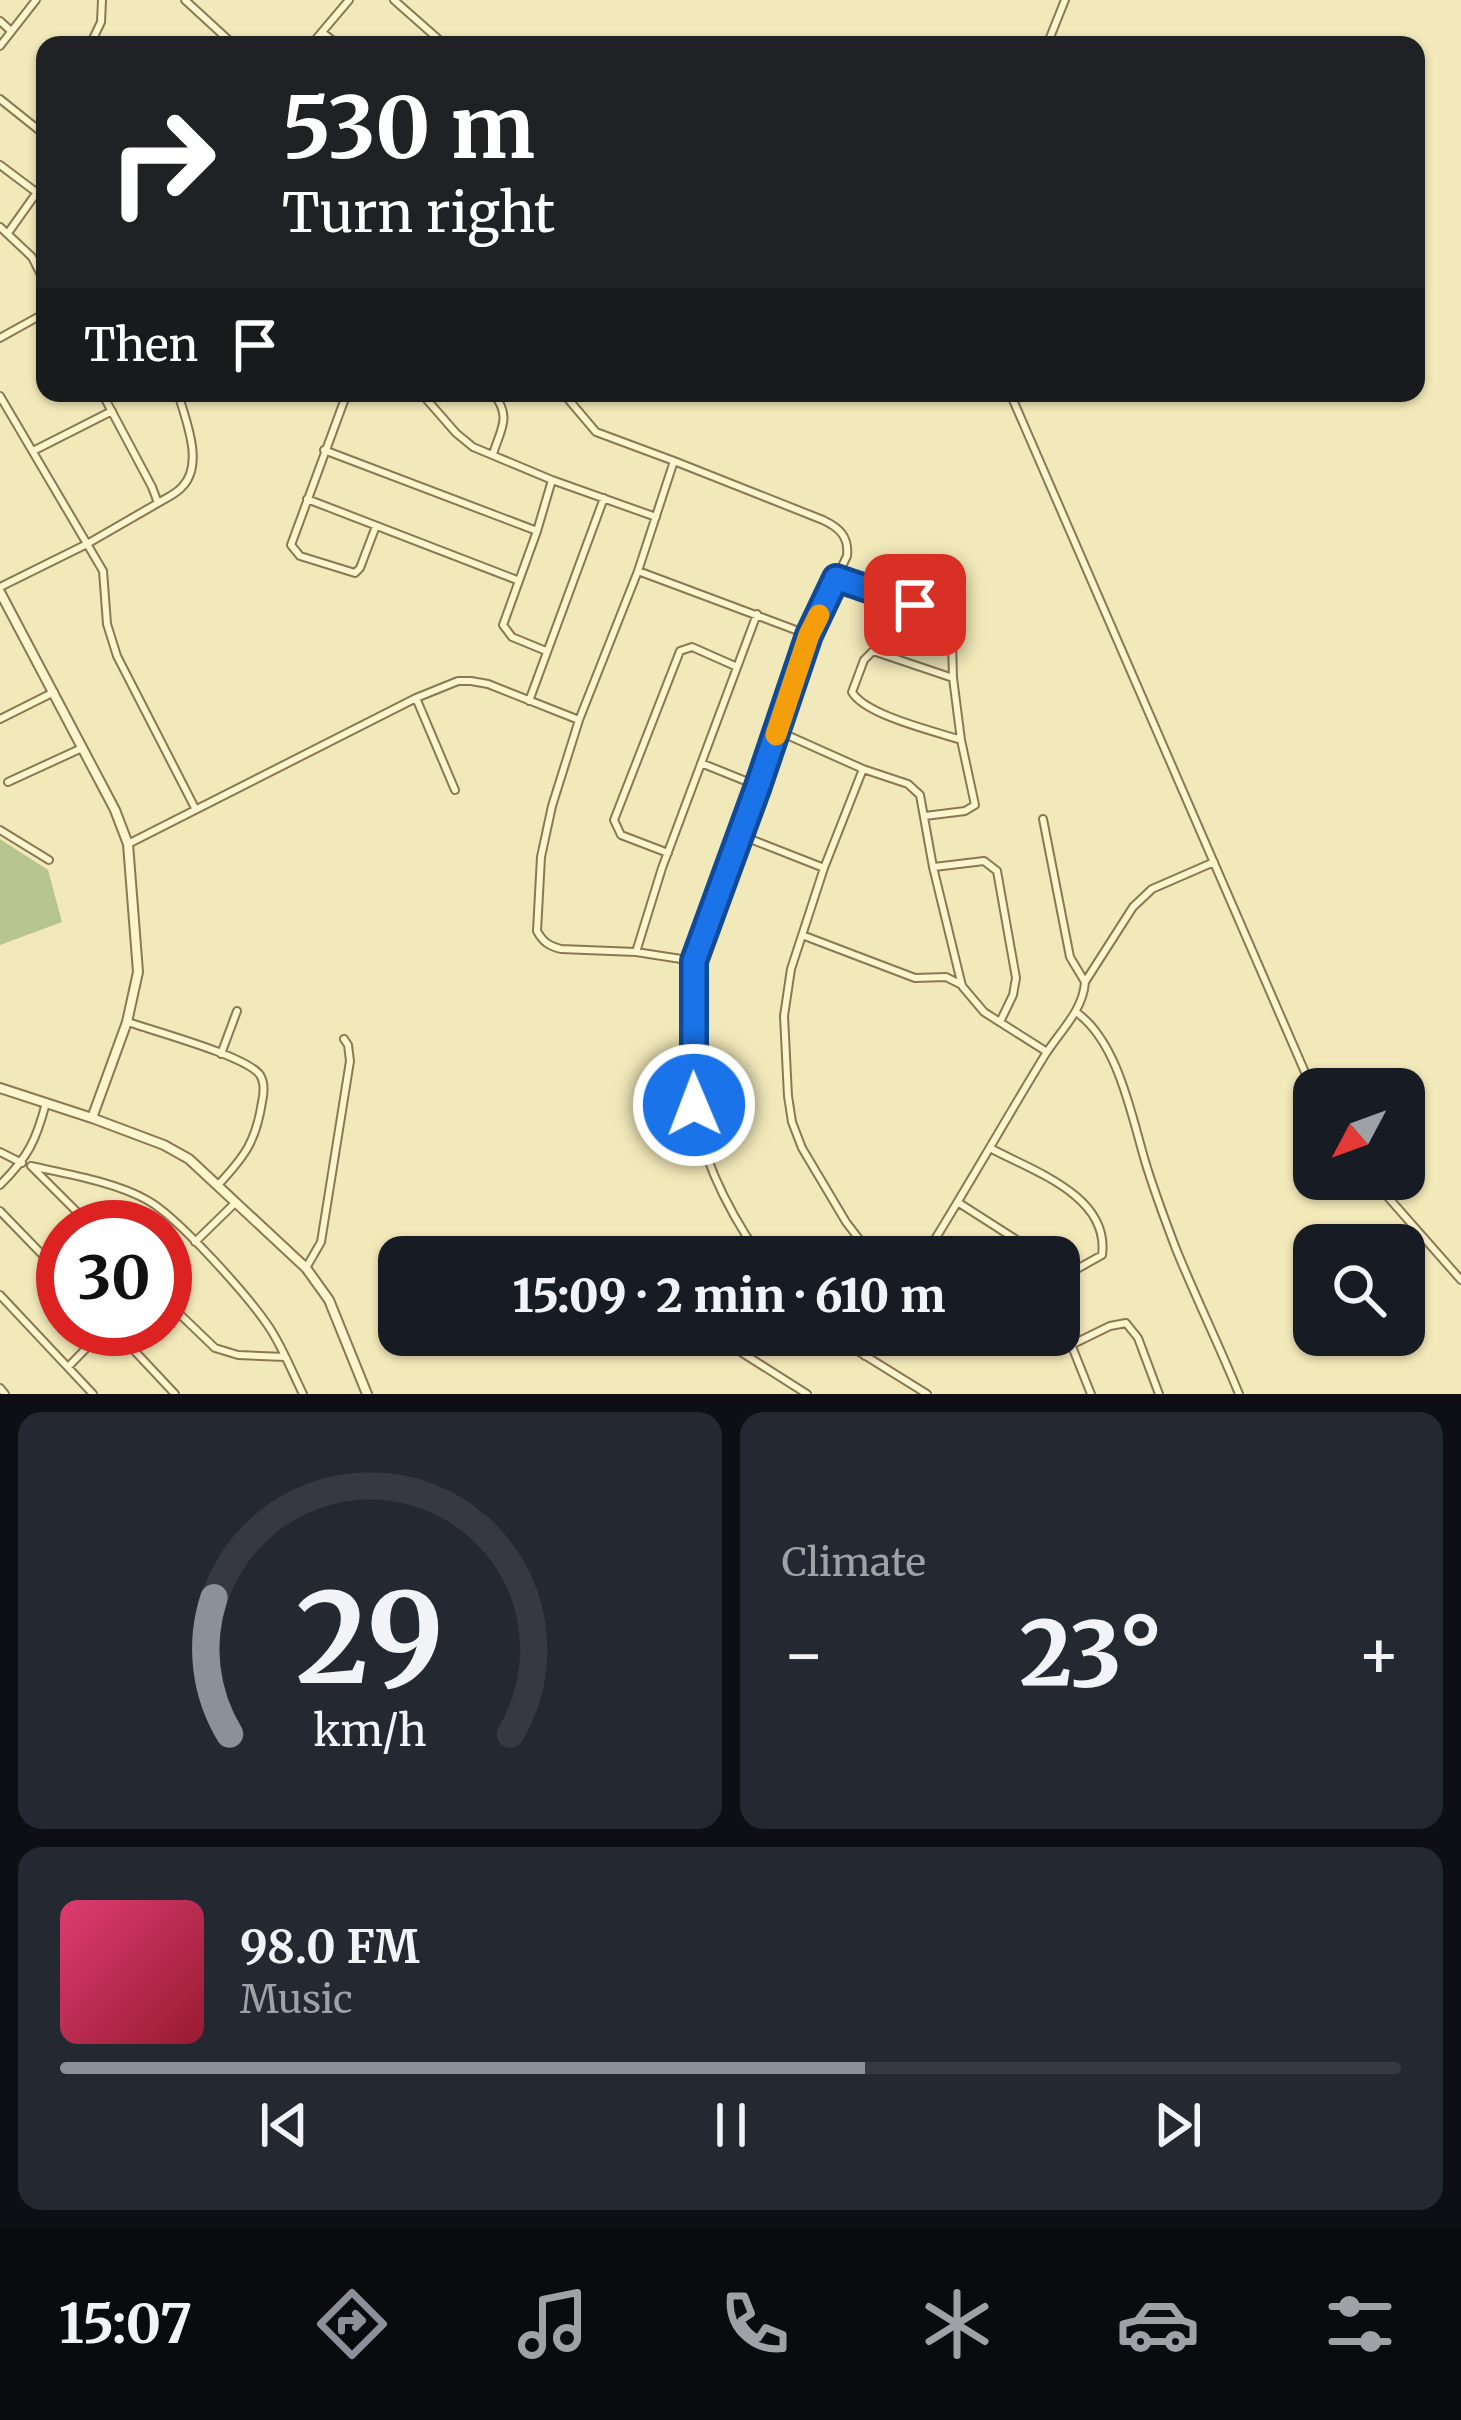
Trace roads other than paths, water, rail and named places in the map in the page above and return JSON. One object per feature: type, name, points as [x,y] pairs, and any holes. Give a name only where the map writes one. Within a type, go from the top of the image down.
[{"type":"street","points":[[0,46],[36,0]]},
{"type":"street","points":[[94,36],[101,22],[102,0]]},
{"type":"street","points":[[185,0],[224,36]]},
{"type":"street","points":[[318,36],[349,0]]},
{"type":"street","points":[[394,0],[435,36]]},
{"type":"street","points":[[1051,36],[1065,0]]},
{"type":"street","points":[[0,21],[11,31]]},
{"type":"street","points":[[322,32],[327,36]]},
{"type":"street","points":[[0,99],[36,127]]},
{"type":"street","points":[[0,165],[36,192],[4,230],[36,265]]},
{"type":"street","points":[[0,338],[36,318]]},
{"type":"street","points":[[0,396],[103,571],[107,624],[117,656],[195,808]]},
{"type":"street","points":[[107,402],[158,503]]},
{"type":"street","points":[[92,1118],[127,1022],[138,972],[128,844],[115,810],[0,590],[180,489],[191,470],[180,402]]},
{"type":"street","points":[[344,402],[291,545],[301,556],[355,573],[376,526]]},
{"type":"street","points":[[429,402],[464,441],[656,517]]},
{"type":"street","points":[[493,454],[505,417],[499,402]]},
{"type":"street","points":[[571,402],[596,432],[834,525],[848,547],[809,635],[694,961],[693,1084],[700,1132],[732,1212],[747,1236]]},
{"type":"street","points":[[1014,402],[1303,1068]]},
{"type":"street","points":[[33,451],[112,411]]},
{"type":"street","points":[[325,451],[537,531]]},
{"type":"street","points":[[674,461],[638,571],[579,720],[545,835],[537,931],[542,941],[561,949],[636,952],[694,961]]},
{"type":"street","points":[[546,651],[512,637],[503,618],[537,531],[551,479]]},
{"type":"street","points":[[529,701],[604,498]]},
{"type":"street","points":[[307,499],[517,580]]},
{"type":"street","points":[[638,571],[809,635]]},
{"type":"street","points":[[836,578],[915,605],[934,616],[952,644],[961,740],[975,805],[965,811],[925,816]]},
{"type":"street","points":[[636,952],[757,614]]},
{"type":"street","points":[[668,853],[621,835],[614,820],[680,651],[692,647],[736,666]]},
{"type":"street","points":[[953,678],[874,652],[865,660],[852,692],[859,703],[961,740]]},
{"type":"street","points":[[128,844],[458,681],[488,684],[579,720]]},
{"type":"street","points":[[0,719],[53,692]]},
{"type":"street","points":[[416,698],[455,790]]},
{"type":"street","points":[[778,731],[916,790],[962,986],[977,1006],[1047,1052]]},
{"type":"street","points":[[8,782],[82,748]]},
{"type":"street","points":[[701,764],[758,786]]},
{"type":"street","points":[[857,1236],[802,1148],[792,1122],[784,1016],[785,992],[802,935],[863,769]]},
{"type":"street","points":[[937,1236],[1076,1012],[1085,988],[1070,957],[1042,819]]},
{"type":"street","points":[[0,830],[49,860]]},
{"type":"street","points":[[740,835],[824,868]]},
{"type":"street","points":[[933,867],[984,861],[998,871],[1016,987],[1000,1022]]},
{"type":"street","points":[[1085,982],[1133,907],[1152,889],[1214,862]]},
{"type":"street","points":[[802,935],[915,978],[946,977],[962,986]]},
{"type":"street","points":[[221,1054],[237,1011]]},
{"type":"street","points":[[1076,1012],[1105,1043],[1175,1247],[1239,1394]]},
{"type":"street","points":[[127,1022],[221,1054],[253,1069],[262,1079],[255,1137],[219,1184]]},
{"type":"street","points":[[306,1268],[321,1242],[330,1190],[350,1061],[344,1039]]},
{"type":"street","points":[[0,1088],[178,1151],[219,1184],[306,1268],[329,1300],[368,1394]]},
{"type":"street","points":[[0,1185],[26,1163],[46,1103]]},
{"type":"street","points":[[992,1149],[1066,1189],[1090,1211],[1104,1248],[1102,1255],[1080,1267]]},
{"type":"street","points":[[0,1152],[142,1197],[158,1208],[259,1313],[303,1394]]},
{"type":"street","points":[[26,1163],[64,1200]]},
{"type":"street","points":[[1391,1200],[1461,1280]]},
{"type":"street","points":[[194,1242],[237,1202]]},
{"type":"street","points":[[958,1203],[1010,1236]]},
{"type":"street","points":[[0,1211],[36,1248]]},
{"type":"street","points":[[0,1295],[93,1394]]},
{"type":"street","points":[[1080,1341],[1126,1323],[1138,1338],[1159,1394]]},
{"type":"street","points":[[192,1326],[215,1348],[238,1355],[285,1357]]},
{"type":"street","points":[[68,1367],[80,1356]]},
{"type":"street","points":[[137,1356],[176,1394]]},
{"type":"street","points":[[748,1356],[807,1394]]},
{"type":"street","points":[[866,1356],[927,1394]]},
{"type":"street","points":[[1075,1356],[1091,1394]]}]
